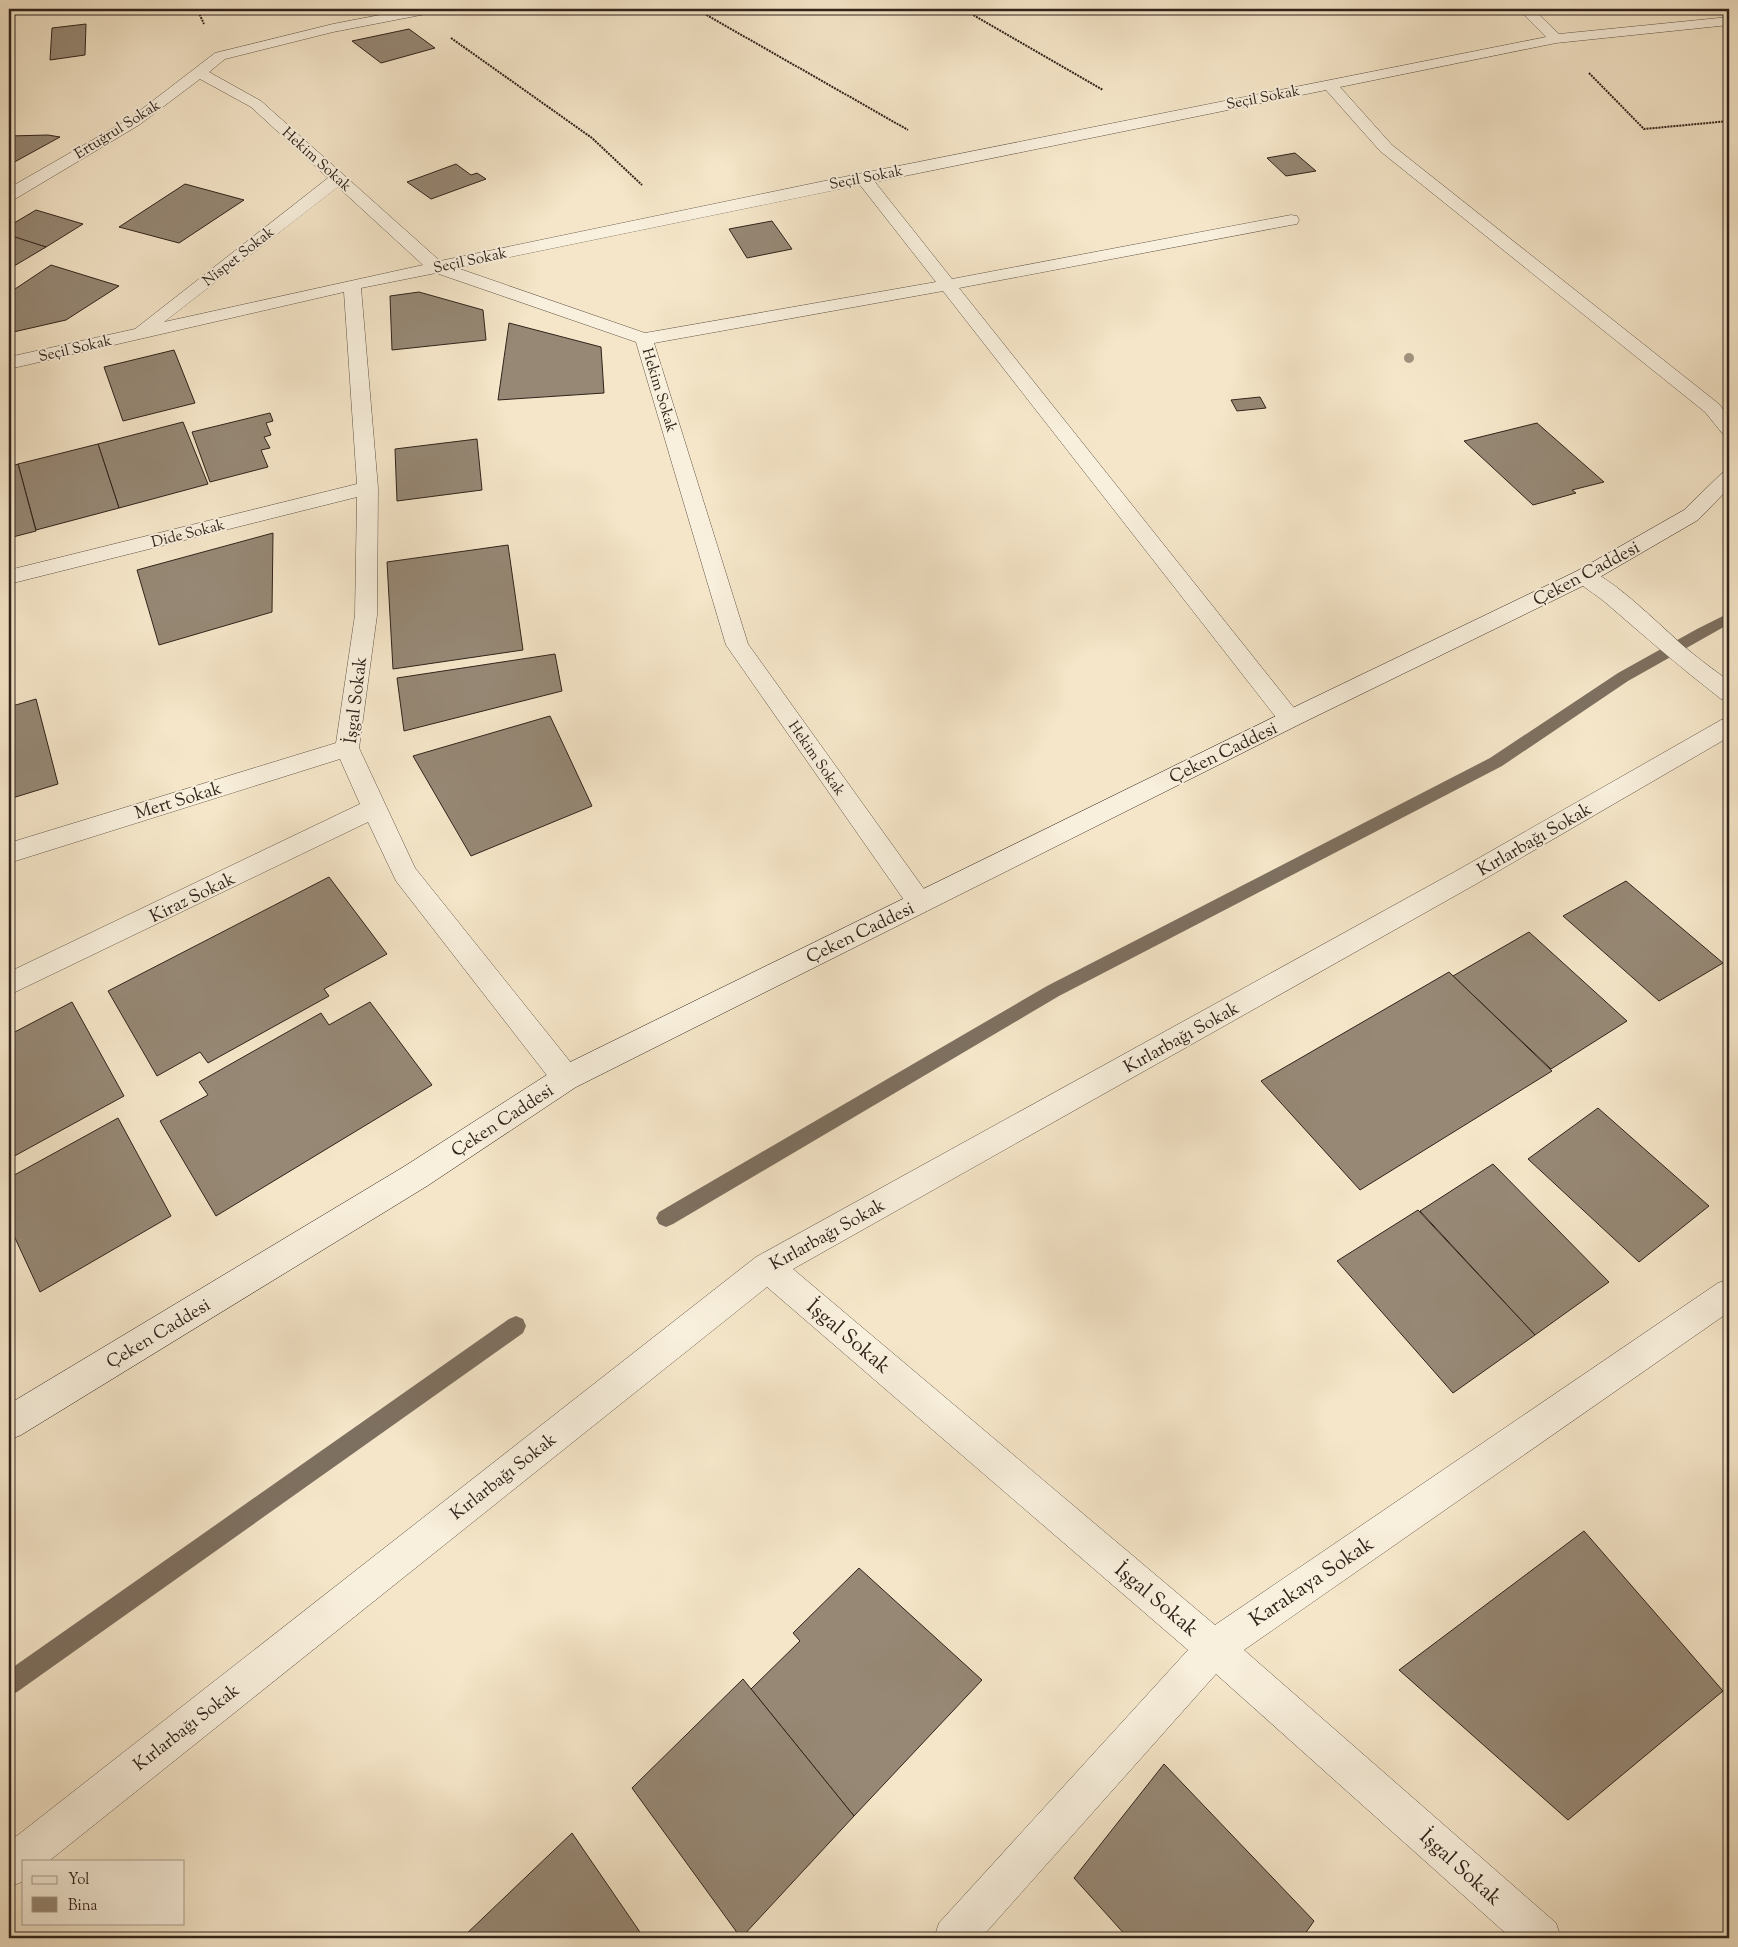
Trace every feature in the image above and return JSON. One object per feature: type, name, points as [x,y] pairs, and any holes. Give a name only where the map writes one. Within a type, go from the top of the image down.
[{"type":"street","points":[[325,15],[333,28],[431,9]]},
{"type":"street","points":[[1525,9],[1556,38]]},
{"type":"street","name":"Seçil Sokak","points":[[9,363],[352,285],[863,178],[1556,38],[1729,21]]},
{"type":"street","name":"Ertuğrul Sokak","points":[[9,195],[134,122],[220,56],[333,28]]},
{"type":"street","name":"Hekim Sokak","points":[[200,72],[256,104],[436,268],[644,339],[737,645],[920,903]]},
{"type":"street","points":[[1329,84],[1386,148],[1712,408],[1729,429]]},
{"type":"street","name":"Nispet Sokak","points":[[138,334],[339,178]]},
{"type":"street","points":[[863,178],[1290,719]]},
{"type":"street","points":[[644,339],[947,285],[1291,220]]},
{"type":"street","name":"İşgal Sokak","points":[[352,285],[368,488],[366,615],[347,748],[405,874],[566,1078]]},
{"type":"street","name":"Çeken Caddesi","points":[[9,1423],[416,1176],[566,1078],[1290,719],[1585,576],[1691,515],[1729,477]]},
{"type":"street","name":"Dide Sokak","points":[[9,577],[368,488]]},
{"type":"street","points":[[1585,576],[1612,596],[1684,659],[1729,693]]},
{"type":"street","name":"Kırlarbağı Sokak","points":[[9,1867],[767,1267],[1467,877],[1729,726]]},
{"type":"street","name":"Mert Sokak","points":[[9,853],[347,748]]},
{"type":"street","name":"Kiraz Sokak","points":[[9,984],[375,808]]},
{"type":"street","name":"İşgal Sokak","points":[[767,1267],[1214,1648],[1541,1938]]},
{"type":"street","name":"Karakaya Sokak","points":[[954,1938],[1214,1648],[1729,1294]]},
{"type":"path","points":[[696,9],[906,129],[948,161]]},
{"type":"path","points":[[964,9],[1020,40],[1152,120]]},
{"type":"path","points":[[414,12],[592,138],[676,217]]},
{"type":"path","points":[[1556,38],[1644,129],[1729,121]]},
{"type":"building","points":[[86,24],[85,55],[50,60],[52,28]]},
{"type":"building","points":[[409,29],[435,48],[381,63],[352,41]]},
{"type":"building","points":[[48,135],[60,137],[9,165],[9,136]]},
{"type":"building","points":[[1295,153],[1316,171],[1286,176],[1267,158]]},
{"type":"building","points":[[456,164],[471,175],[477,173],[486,179],[431,199],[407,182]]},
{"type":"building","points":[[185,184],[244,200],[179,243],[119,227]]},
{"type":"building","points":[[36,210],[83,224],[46,247],[9,236],[9,226]]},
{"type":"building","points":[[772,221],[792,249],[747,258],[729,229]]},
{"type":"building","points":[[9,235],[46,247],[9,269]]},
{"type":"building","points":[[51,265],[119,286],[66,320],[9,333],[9,293]]},
{"type":"building","points":[[419,292],[483,310],[486,340],[392,350],[390,296]]},
{"type":"building","points":[[509,323],[601,347],[604,393],[498,400]]},
{"type":"building","points":[[174,350],[195,403],[123,421],[104,367]]},
{"type":"building","points":[[1260,397],[1266,408],[1237,411],[1231,400]]},
{"type":"building","points":[[270,413],[273,421],[266,423],[271,435],[264,437],[270,448],[261,450],[268,467],[210,482],[192,432]]},
{"type":"building","points":[[183,422],[208,484],[119,508],[98,444]]},
{"type":"building","points":[[1537,423],[1604,482],[1572,490],[1576,493],[1533,505],[1464,441]]},
{"type":"building","points":[[477,439],[482,490],[397,501],[395,449]]},
{"type":"building","points":[[98,444],[119,508],[36,530],[18,464]]},
{"type":"building","points":[[18,464],[36,531],[9,538],[9,467]]},
{"type":"building","points":[[273,533],[272,612],[159,645],[137,570]]},
{"type":"building","points":[[508,545],[523,650],[393,669],[387,562]]},
{"type":"building","points":[[555,654],[562,691],[404,731],[397,678]]},
{"type":"building","points":[[36,699],[58,784],[9,799],[9,707]]},
{"type":"building","points":[[550,716],[592,806],[471,856],[413,756]]},
{"type":"building","points":[[329,877],[387,954],[324,989],[329,996],[208,1063],[200,1052],[157,1076],[108,991]]},
{"type":"building","points":[[1626,881],[1723,963],[1659,1001],[1563,916]]},
{"type":"building","points":[[1529,932],[1627,1021],[1551,1069],[1453,976]]},
{"type":"building","points":[[1449,972],[1552,1071],[1360,1190],[1261,1081]]},
{"type":"building","points":[[72,1002],[124,1096],[9,1159],[9,1035]]},
{"type":"building","points":[[370,1002],[432,1085],[216,1216],[160,1121],[208,1095],[199,1082],[321,1013],[329,1025]]},
{"type":"building","points":[[1598,1108],[1709,1206],[1639,1262],[1528,1159]]},
{"type":"building","points":[[118,1118],[171,1216],[40,1292],[9,1225],[9,1178]]},
{"type":"building","points":[[1493,1164],[1609,1282],[1535,1335],[1420,1211]]},
{"type":"building","points":[[1418,1210],[1535,1335],[1453,1393],[1337,1261]]},
{"type":"building","points":[[1584,1531],[1723,1691],[1568,1820],[1399,1670]]},
{"type":"building","points":[[859,1568],[982,1680],[854,1816],[751,1689],[800,1641],[793,1633]]},
{"type":"building","points":[[743,1679],[854,1816],[741,1938],[632,1788]]},
{"type":"building","points":[[1164,1764],[1314,1921],[1302,1938],[1128,1938],[1074,1878]]},
{"type":"building","points":[[572,1833],[644,1938],[462,1938]]},
{"type":"waterway","points":[[666,1218],[1053,991],[1496,762],[1623,677],[1729,618]]},
{"type":"waterway","points":[[9,1684],[516,1326]]}]
